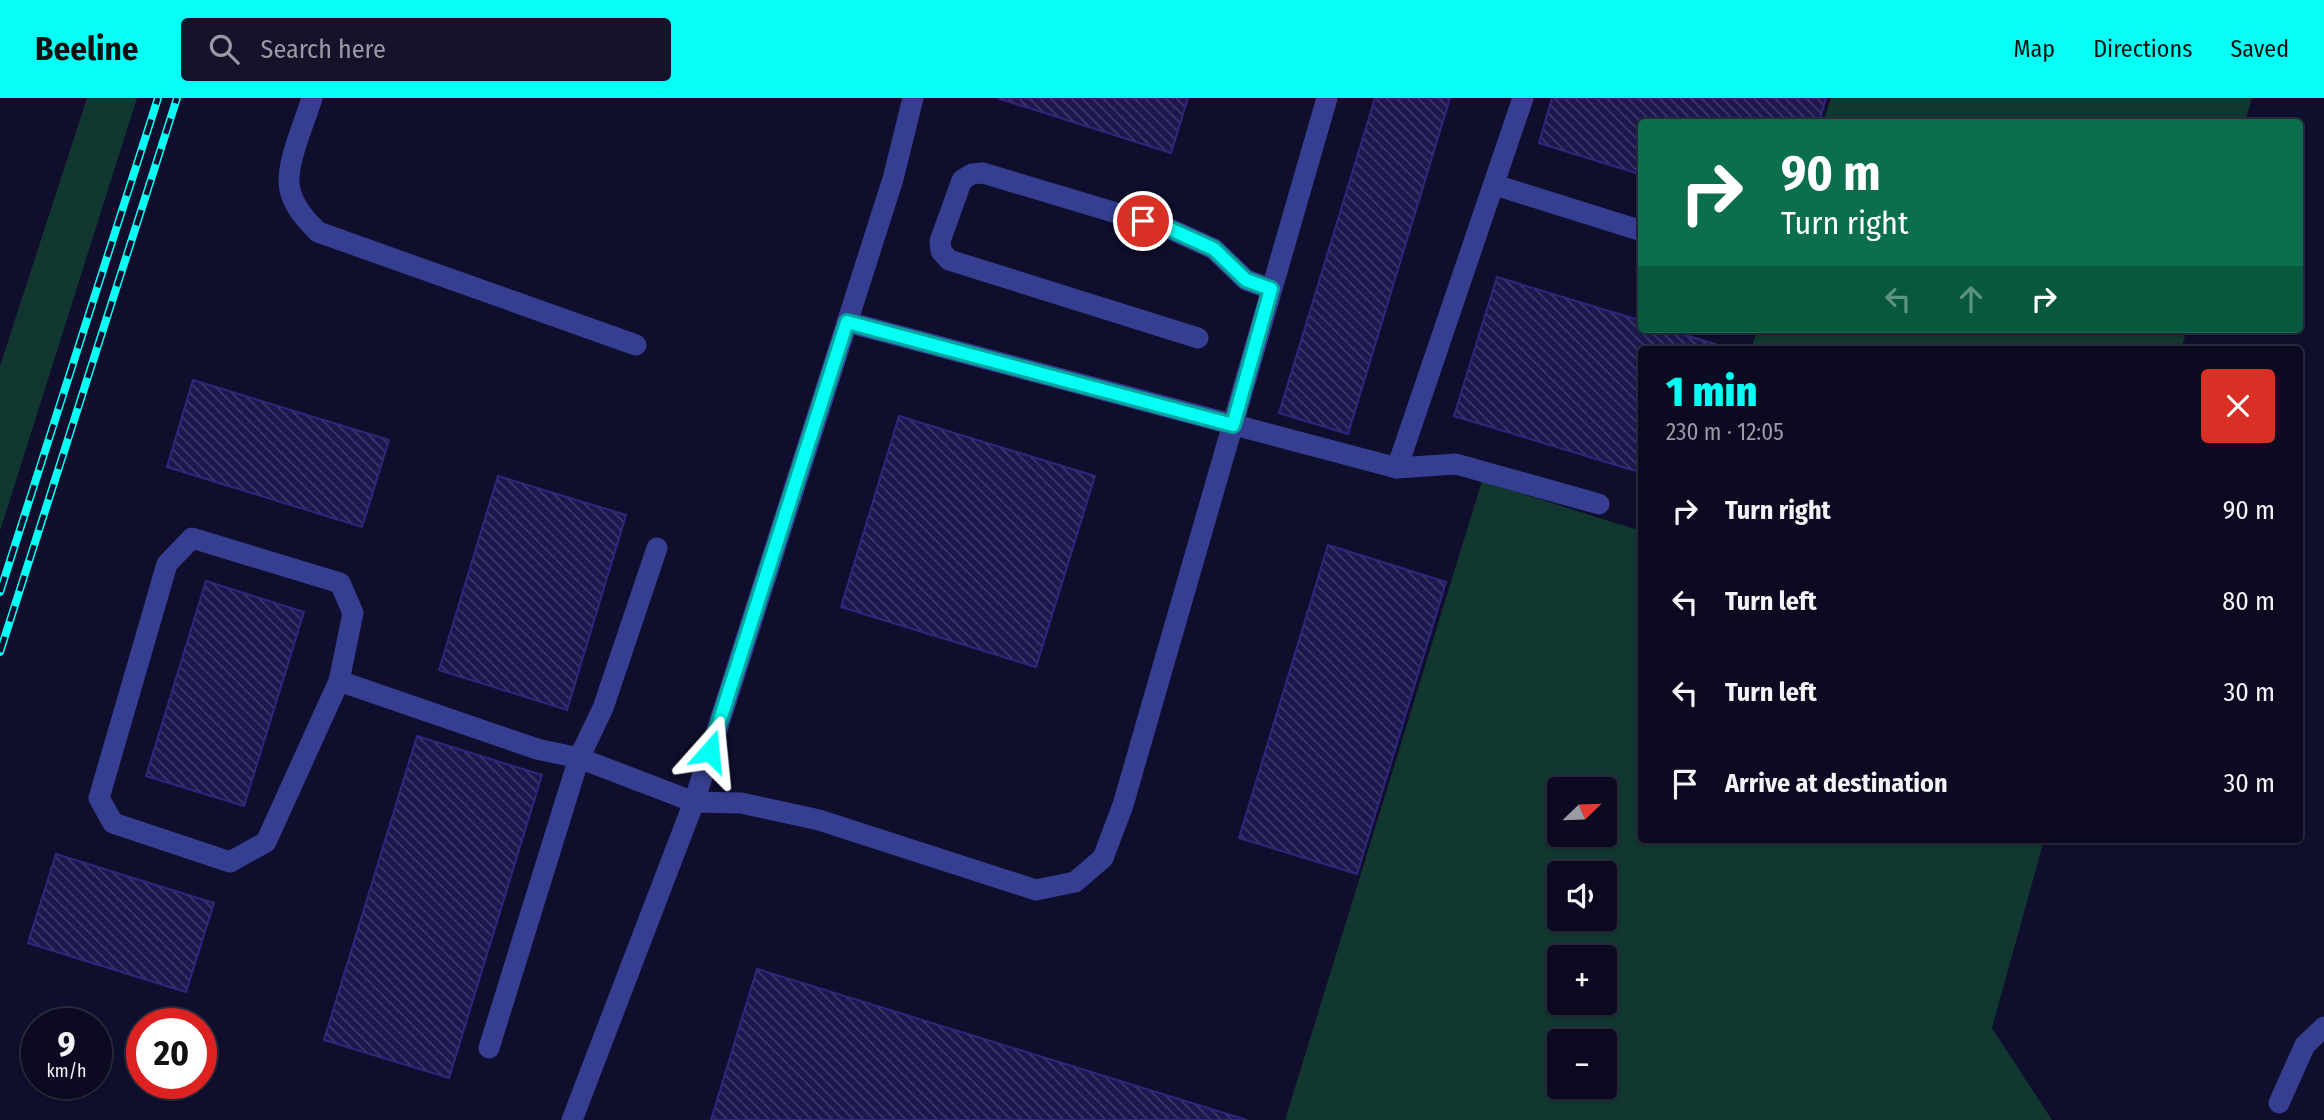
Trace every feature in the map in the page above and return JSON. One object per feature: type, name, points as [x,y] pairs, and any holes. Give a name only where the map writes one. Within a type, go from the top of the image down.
[{"type":"lane","points":[[312,98],[289,174],[290,191],[297,206],[303,218],[318,232],[636,345]]},
{"type":"lane","points":[[339,681],[537,749],[579,758],[694,802],[741,803],[819,820],[1036,890],[1075,882],[1103,858],[1123,805],[1327,98]]},
{"type":"lane","points":[[1397,468],[1523,98]]},
{"type":"lane","points":[[572,1120],[694,802],[892,179],[911,99]]},
{"type":"lane","points":[[1198,338],[949,260],[941,251],[940,241],[962,180],[972,173],[983,173],[1170,229],[1214,249],[1246,280],[1271,289]]},
{"type":"lane","points":[[1495,185],[1638,230]]},
{"type":"lane","points":[[847,322],[1397,468],[1456,464],[1599,504]]},
{"type":"lane","points":[[192,538],[341,583],[353,613],[339,681],[266,842],[230,862],[113,823],[99,798],[167,564],[192,538]]},
{"type":"lane","points":[[489,1048],[579,758],[603,708],[657,548]]},
{"type":"lane","points":[[2279,1103],[2305,1045],[2324,1027]]},
{"type":"green space","points":[[87,98],[137,98],[0,531],[0,366]]},
{"type":"green space","points":[[1831,98],[2252,98],[2246,119],[1824,119]]},
{"type":"green space","points":[[1756,333],[2186,333],[2182,346],[1752,346]]},
{"type":"green space","points":[[1482,481],[1638,530],[1638,843],[2043,843],[1992,1028],[2052,1120],[1285,1120]]},
{"type":"building","points":[[997,98],[1188,98],[1171,153]]},
{"type":"building","points":[[1375,98],[1450,98],[1348,434],[1279,413]]},
{"type":"building","points":[[1552,98],[1826,98],[1820,119],[1638,119],[1638,174],[1539,143]]},
{"type":"building","points":[[1497,277],[1638,320],[1638,333],[1679,333],[1721,346],[1638,346],[1638,472],[1454,416]]},
{"type":"building","points":[[193,380],[389,440],[362,527],[167,467]]},
{"type":"building","points":[[899,416],[1095,476],[1036,667],[841,607]]},
{"type":"building","points":[[498,476],[626,515],[567,710],[439,670]]},
{"type":"building","points":[[1328,545],[1446,582],[1357,874],[1239,838]]},
{"type":"building","points":[[206,581],[304,612],[244,806],[146,776]]},
{"type":"building","points":[[417,736],[542,775],[449,1078],[324,1040]]},
{"type":"building","points":[[56,854],[214,903],[186,992],[28,943]]},
{"type":"building","points":[[757,969],[1247,1120],[711,1120]]},
{"type":"railway","points":[[0,592],[158,98]]},
{"type":"railway","points":[[0,652],[177,98]]},
{"type":"route","points":[[710,751],[847,322],[1233,425],[1271,289],[1246,280],[1214,249],[1170,229],[1143,221]]}]
